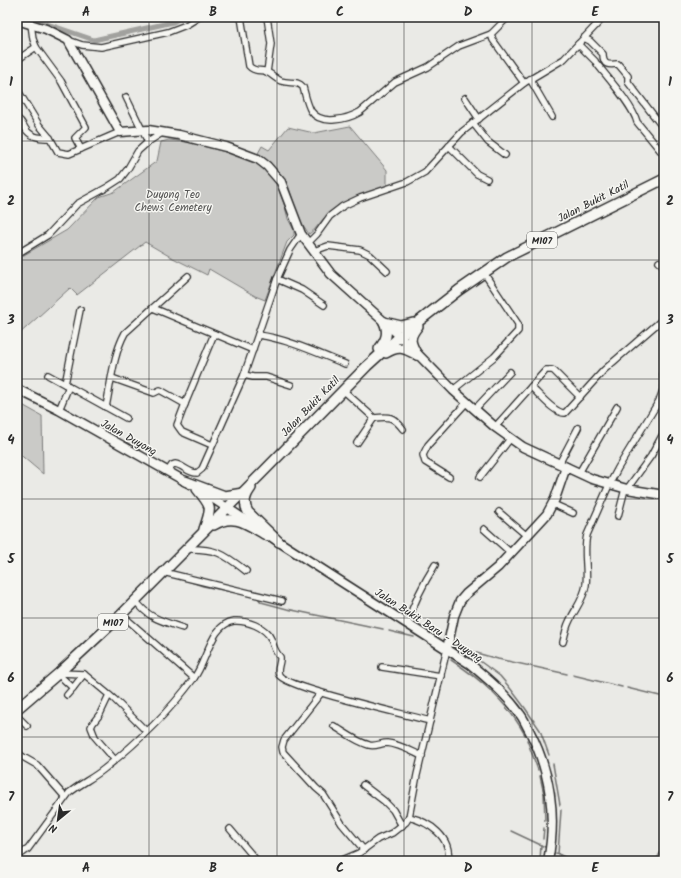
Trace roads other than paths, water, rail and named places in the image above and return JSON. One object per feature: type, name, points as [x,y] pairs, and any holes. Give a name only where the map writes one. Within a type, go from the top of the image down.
[{"type":"main road","name":"Jalan Bukit Katil","points":[[17,709],[121,614],[262,474],[367,366],[418,321],[507,257],[664,179]]},
{"type":"main road","points":[[418,355],[410,339],[412,333],[427,314]]},
{"type":"main road","points":[[384,322],[406,326],[418,321]]},
{"type":"main road","points":[[367,366],[385,341],[387,329],[384,322]]},
{"type":"main road","points":[[367,366],[393,349],[405,348],[418,355]]},
{"type":"main road","points":[[262,474],[247,494],[245,508],[279,542]]},
{"type":"main road","points":[[185,481],[225,496],[243,493]]},
{"type":"main road","points":[[197,489],[208,502],[210,509],[204,531]]},
{"type":"main road","points":[[204,531],[220,521],[233,519],[279,542]]},
{"type":"street","points":[[17,20],[46,29],[68,40],[89,46],[101,47],[172,30],[186,25],[199,17]]},
{"type":"street","points":[[241,17],[248,63],[252,69],[255,71],[267,72],[280,81],[296,82],[300,84],[303,87],[311,111],[316,116],[328,119],[347,119],[360,112],[395,82],[428,67],[459,46],[491,34],[508,17]]},
{"type":"street","points":[[267,17],[271,44],[267,72]]},
{"type":"street","points":[[308,243],[317,234],[330,216],[343,206],[360,198],[417,178],[430,167],[462,132],[473,123],[524,83],[564,59],[604,17]]},
{"type":"street","points":[[31,24],[33,39],[36,47],[61,81],[86,127],[75,138],[81,149]]},
{"type":"street","points":[[491,34],[493,40],[524,83]]},
{"type":"street","points":[[584,38],[602,54],[608,65],[618,64],[628,76],[628,82],[664,129]]},
{"type":"street","points":[[68,40],[120,132]]},
{"type":"street","points":[[578,44],[596,62],[630,108],[638,122],[664,155]]},
{"type":"street","points":[[17,60],[36,47]]},
{"type":"street","points":[[530,79],[552,117]]},
{"type":"street","points":[[17,89],[39,125],[50,138],[58,152],[62,154],[69,154],[120,132],[148,130],[179,135],[226,147],[253,157],[267,166],[281,182],[301,234],[330,274],[400,336],[453,390],[495,427],[510,439],[539,455],[579,473],[609,485],[664,495]]},
{"type":"street","points":[[126,97],[148,142]]},
{"type":"street","points":[[465,98],[479,119]]},
{"type":"street","points":[[17,118],[22,122],[31,135],[50,138]]},
{"type":"street","points":[[473,123],[488,142],[505,155]]},
{"type":"street","points":[[17,254],[48,235],[77,204],[120,179],[138,151],[162,133]]},
{"type":"street","points":[[449,146],[477,174],[487,179]]},
{"type":"street","points":[[168,472],[172,465],[175,464],[180,465],[193,473],[197,473],[202,469],[244,375],[277,279],[290,250],[301,234]]},
{"type":"street","points":[[314,251],[328,246],[360,250],[370,255],[387,271]]},
{"type":"street","points":[[659,262],[664,266]]},
{"type":"street","points":[[453,390],[494,357],[518,331],[518,324],[484,273]]},
{"type":"street","points":[[106,407],[116,358],[121,340],[125,333],[188,276]]},
{"type":"street","points":[[277,279],[302,290],[324,305]]},
{"type":"street","points":[[152,308],[253,350]]},
{"type":"street","points":[[59,410],[67,385],[80,310]]},
{"type":"street","points":[[531,387],[554,409],[562,413],[568,412],[604,370],[664,318]]},
{"type":"street","points":[[212,445],[182,432],[177,425],[177,422],[214,334]]},
{"type":"street","points":[[258,335],[300,346],[345,364]]},
{"type":"street","points":[[495,427],[544,372],[549,369],[580,397]]},
{"type":"street","points":[[475,410],[510,372]]},
{"type":"street","points":[[48,375],[126,418]]},
{"type":"street","points":[[244,375],[253,378],[266,376],[291,385]]},
{"type":"street","points":[[112,378],[154,393],[160,390],[184,404]]},
{"type":"street","points":[[562,642],[567,628],[581,601],[586,585],[587,568],[585,542],[587,535],[609,485],[659,401],[664,387]]},
{"type":"street","name":"Jalan Duyong","points":[[17,389],[59,410],[185,481],[228,508]]},
{"type":"street","points":[[343,390],[374,418]]},
{"type":"street","points":[[449,477],[425,462],[423,455],[428,445],[467,402]]},
{"type":"street","points":[[579,473],[617,407]]},
{"type":"street","points":[[357,443],[374,418],[385,416],[391,417],[403,429]]},
{"type":"street","points":[[340,861],[364,850],[378,839],[392,833],[402,826],[409,817],[454,616],[460,601],[466,594],[498,567],[527,536],[553,504],[562,466],[578,428]]},
{"type":"street","points":[[618,516],[626,489],[651,456],[664,432]]},
{"type":"street","points":[[480,477],[510,439]]},
{"type":"street","points":[[553,504],[573,514]]},
{"type":"street","name":"Jalan Bukit Baru - Duyong","points":[[228,508],[470,664],[497,686],[521,714],[536,744],[546,772],[551,799],[551,844],[548,861]]},
{"type":"street","points":[[499,512],[527,536]]},
{"type":"street","points":[[484,529],[511,553]]},
{"type":"street","points":[[185,549],[216,551],[235,562],[246,571]]},
{"type":"street","points":[[408,624],[412,607],[421,587],[434,565]]},
{"type":"street","points":[[163,572],[282,601]]},
{"type":"street","points":[[135,600],[147,614],[183,628]]},
{"type":"street","points":[[121,614],[194,678]]},
{"type":"street","points":[[17,857],[28,849],[66,797],[77,786],[115,760],[146,731],[194,678],[202,666],[214,637],[222,626],[227,623],[241,621],[250,623],[266,632],[273,647],[280,657],[278,673],[282,679],[322,693],[430,721]]},
{"type":"street","points":[[382,667],[441,676]]},
{"type":"street","points":[[58,673],[84,674],[109,695],[146,731]]},
{"type":"street","points":[[58,673],[73,688]]},
{"type":"street","points":[[67,695],[84,674]]},
{"type":"street","points":[[322,693],[284,740],[282,747],[283,752],[323,794],[342,824],[364,850]]},
{"type":"street","points":[[109,695],[100,714],[91,727],[95,737],[115,760]]},
{"type":"street","points":[[17,716],[27,726]]},
{"type":"street","points":[[334,726],[369,745],[376,746],[386,743],[397,745],[422,756]]},
{"type":"street","points":[[17,752],[38,765],[66,797]]},
{"type":"street","points":[[363,785],[393,810],[402,826]]},
{"type":"street","points":[[409,817],[428,824],[438,831],[449,853],[449,861]]},
{"type":"street","points":[[230,829],[257,861]]},
{"type":"waterway","points":[[27,17],[94,40],[173,22],[182,17]]},
{"type":"waterway","points":[[182,579],[203,586],[233,592]]},
{"type":"waterway","points":[[258,598],[261,602],[287,609],[383,629]]},
{"type":"waterway","points":[[389,631],[414,637]]},
{"type":"waterway","points":[[455,647],[498,659],[567,674]]},
{"type":"waterway","points":[[466,651],[500,676],[510,688],[540,730],[549,755]]},
{"type":"waterway","points":[[451,660],[483,684],[502,702],[525,735]]},
{"type":"waterway","points":[[573,675],[622,687]]},
{"type":"waterway","points":[[627,688],[664,697]]},
{"type":"waterway","points":[[527,740],[538,770]]},
{"type":"waterway","points":[[553,764],[560,805]]},
{"type":"waterway","points":[[540,776],[544,794],[545,821]]},
{"type":"waterway","points":[[558,854],[561,810]]},
{"type":"waterway","points":[[543,839],[544,828]]},
{"type":"waterway","points":[[511,831],[545,847]]},
{"type":"waterway","points":[[540,861],[541,845]]},
{"type":"waterway","points":[[656,861],[664,845]]},
{"type":"waterway","points":[[556,853],[573,861]]},
{"type":"waterway","points":[[557,861],[560,855]]},
{"type":"park label","name":"Duyong Teo Chews Cemetery","points":[[173,200]]}]
